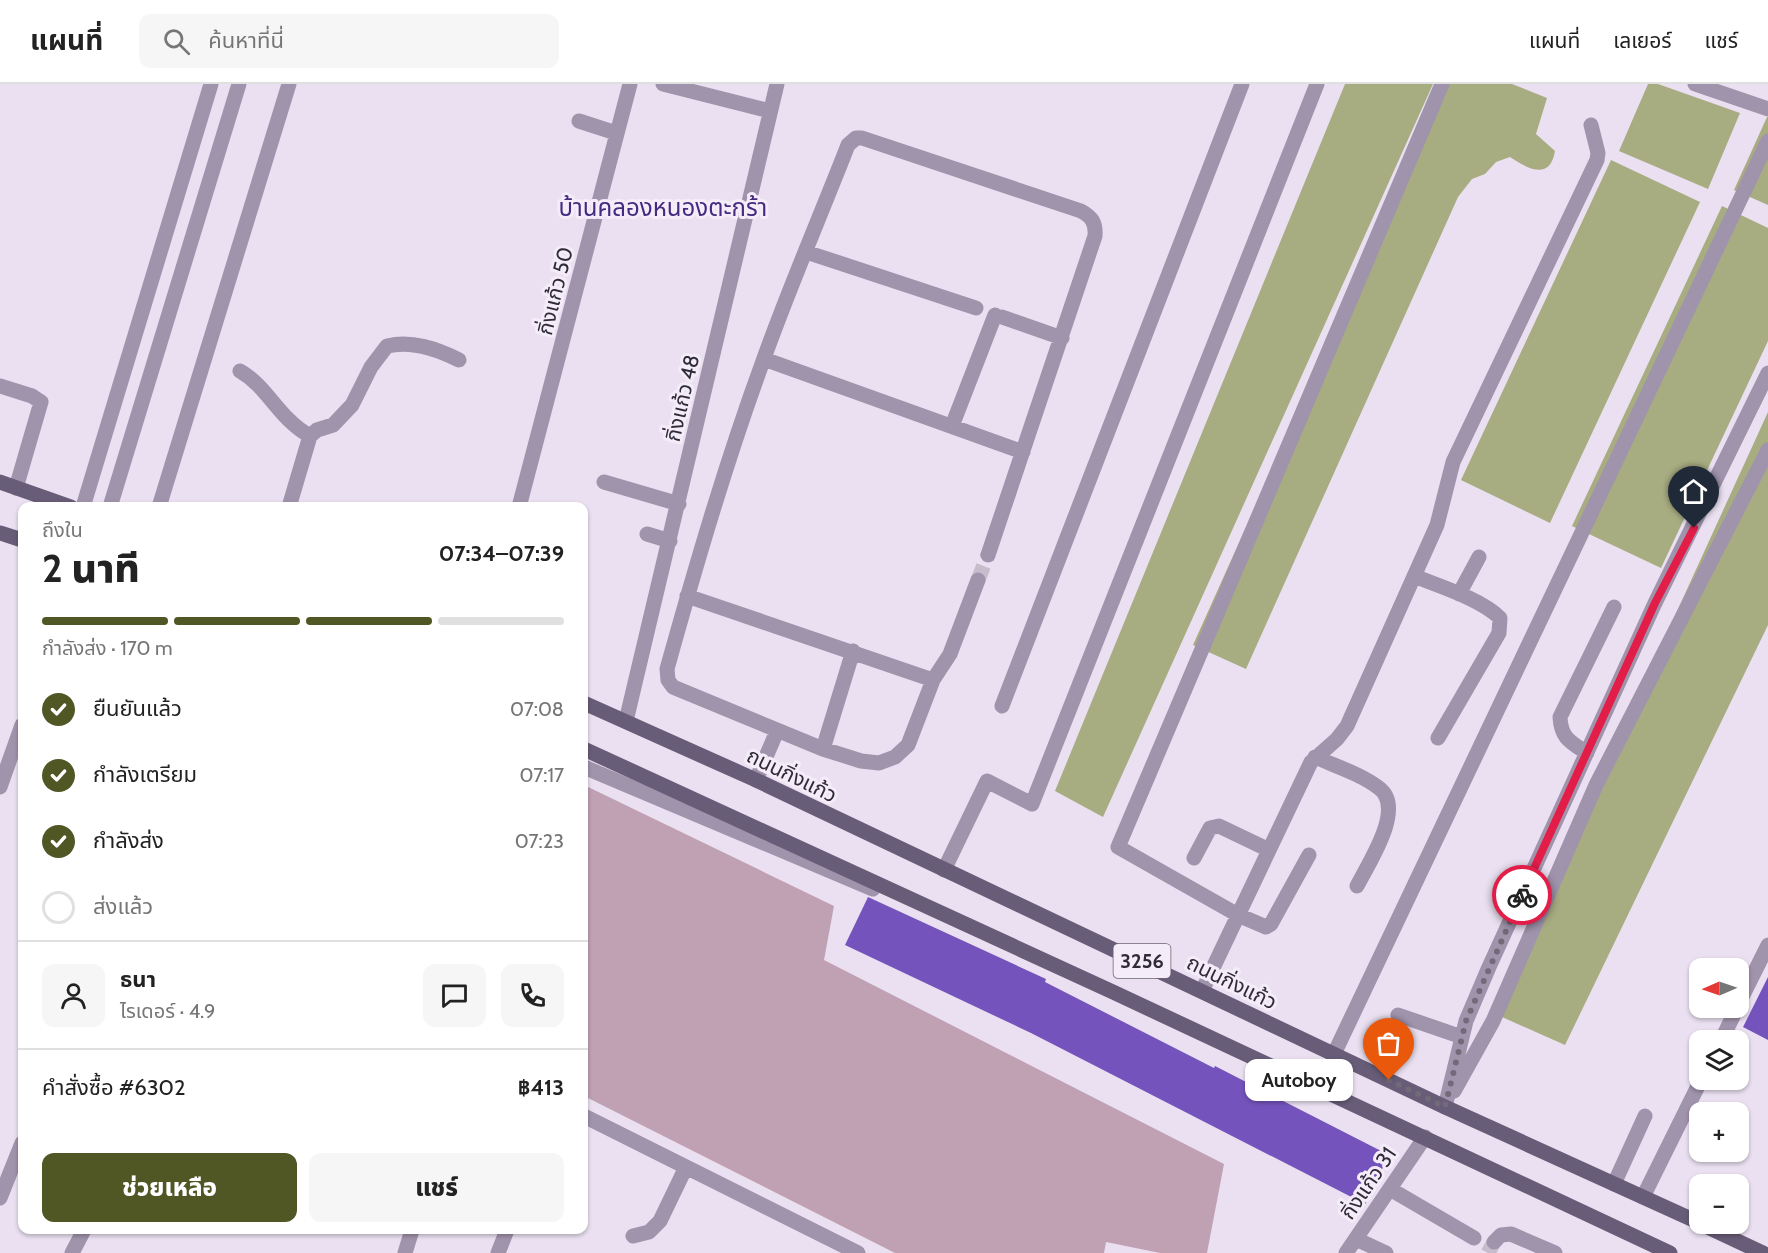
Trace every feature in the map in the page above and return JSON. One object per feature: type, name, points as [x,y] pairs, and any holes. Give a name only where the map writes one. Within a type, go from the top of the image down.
[{"type":"main road","points":[[0,482],[56,502]]},
{"type":"main road","points":[[0,533],[18,539]]},
{"type":"main road","name":"ถนนกิ่งแก้ว","points":[[588,705],[756,780],[1202,991],[1334,1054],[1443,1111],[1689,1219]]},
{"type":"main road","name":"3256","points":[[588,751],[1081,977],[1670,1253]]},
{"type":"main road","name":"ถนนกิ่งแก้ว","points":[[1722,1234],[1763,1253]]},
{"type":"street","points":[[85,502],[211,84]]},
{"type":"street","points":[[113,502],[239,84]]},
{"type":"street","points":[[161,502],[289,84]]},
{"type":"street","name":"กิ่งแก้ว 50","points":[[520,502],[630,84]]},
{"type":"street","points":[[663,84],[770,111]]},
{"type":"street","name":"กิ่งแก้ว 48","points":[[626,721],[777,84]]},
{"type":"street","points":[[1002,706],[1242,84]]},
{"type":"street","points":[[944,870],[987,781],[1032,804],[1317,84]]},
{"type":"street","points":[[1309,855],[1270,924],[1263,927],[1118,847],[1442,84]]},
{"type":"street","points":[[1695,84],[1768,109]]},
{"type":"street","points":[[579,121],[616,133]]},
{"type":"street","points":[[1202,991],[1315,757],[1331,745],[1347,726],[1440,515],[1453,462],[1597,160],[1598,153],[1591,125]]},
{"type":"street","points":[[978,580],[950,654],[933,680],[908,745],[886,762],[861,761],[824,749],[674,687],[668,680],[667,669],[687,596],[764,359],[848,145],[856,138],[873,141],[1081,211],[1092,219],[1095,236],[988,555]]},
{"type":"street","points":[[1334,1054],[1768,141]]},
{"type":"street","points":[[806,252],[976,308]]},
{"type":"street","points":[[952,426],[999,316],[1062,338]]},
{"type":"street","points":[[290,502],[310,436],[317,430],[333,425],[352,405],[371,367],[387,346],[410,344],[441,352],[459,360]]},
{"type":"street","points":[[764,359],[1023,452]]},
{"type":"street","points":[[240,371],[251,378],[292,426],[310,436]]},
{"type":"street","points":[[1443,1111],[1462,1037],[1488,967],[1655,603],[1768,373]]},
{"type":"street","points":[[0,386],[32,396],[41,402],[16,488]]},
{"type":"street","points":[[1443,1111],[1493,1021],[1596,785],[1768,450]]},
{"type":"street","points":[[604,482],[679,504]]},
{"type":"street","points":[[647,534],[670,541]]},
{"type":"street","points":[[1459,594],[1479,557]]},
{"type":"street","points":[[1414,576],[1459,594],[1495,613],[1501,624],[1499,633],[1438,738]]},
{"type":"street","points":[[687,596],[933,680]]},
{"type":"street","points":[[1587,753],[1566,740],[1561,731],[1560,717],[1614,607]]},
{"type":"street","points":[[824,749],[853,651]]},
{"type":"street","points":[[756,780],[777,731]]},
{"type":"street","points":[[0,787],[18,736]]},
{"type":"street","points":[[1315,757],[1379,788],[1389,805],[1386,827],[1357,886]]},
{"type":"street","points":[[588,769],[1081,977]]},
{"type":"street","points":[[1194,858],[1210,828],[1219,825],[1269,850]]},
{"type":"street","points":[[1749,984],[1768,945]]},
{"type":"street","points":[[1398,1015],[1462,1037]]},
{"type":"street","points":[[1643,1197],[1696,1090]]},
{"type":"street","points":[[1614,1184],[1644,1116]]},
{"type":"street","points":[[588,1118],[841,1249],[858,1253]]},
{"type":"street","name":"กิ่งแก้ว 31","points":[[1346,1253],[1425,1137]]},
{"type":"street","points":[[0,1198],[18,1153]]},
{"type":"street","points":[[633,1236],[649,1232],[660,1221],[686,1167]]},
{"type":"street","points":[[1390,1189],[1474,1238]]},
{"type":"street","points":[[72,1253],[82,1234]]},
{"type":"street","points":[[405,1253],[411,1234]]},
{"type":"street","points":[[498,1253],[505,1234]]},
{"type":"street","points":[[1494,1242],[1501,1235],[1511,1234],[1555,1253]]},
{"type":"street","points":[[1356,1239],[1386,1253]]},
{"type":"shaded area","points":[[1345,84],[1433,84],[1103,817],[1055,791]]},
{"type":"shaded area","points":[[1445,84],[1512,84],[1547,98],[1536,134],[1555,151],[1552,160],[1548,166],[1537,170],[1510,157],[1496,162],[1485,174],[1472,179],[1458,197],[1246,669],[1193,645]]},
{"type":"shaded area","points":[[1648,84],[1658,84],[1740,113],[1708,189],[1619,151]]},
{"type":"shaded area","points":[[1768,117],[1768,205],[1734,190]]},
{"type":"shaded area","points":[[1611,160],[1700,202],[1550,523],[1461,480]]},
{"type":"shaded area","points":[[1722,206],[1768,228],[1768,341],[1661,568],[1572,526]]},
{"type":"shaded area","points":[[1768,412],[1768,625],[1565,1045],[1502,1017],[1513,970]]},
{"type":"shaded area","points":[[588,787],[834,906],[824,960],[1224,1164],[1207,1253],[1160,1253],[1106,1242],[1104,1253],[895,1253],[588,1098]]},
{"type":"building","points":[[868,897],[1046,979],[1045,982],[1389,1155],[1365,1204],[1031,1033],[845,945]]},
{"type":"building","points":[[1768,977],[1768,1040],[1743,1027]]},
{"type":"tunnel","points":[[978,580],[988,555]]},
{"type":"tunnel","points":[[1488,1253],[1494,1242]]},
{"type":"way so far","points":[[1389,1080],[1445,1107],[1466,1021],[1488,967],[1522,895]]},
{"type":"place","name":"Autoboy","points":[[1389,1080]]},
{"type":"district","name":"บ้านคลองหนองตะกร้า","points":[[663,207]]},
{"type":"route","points":[[1522,895],[1655,603],[1694,528]]}]
